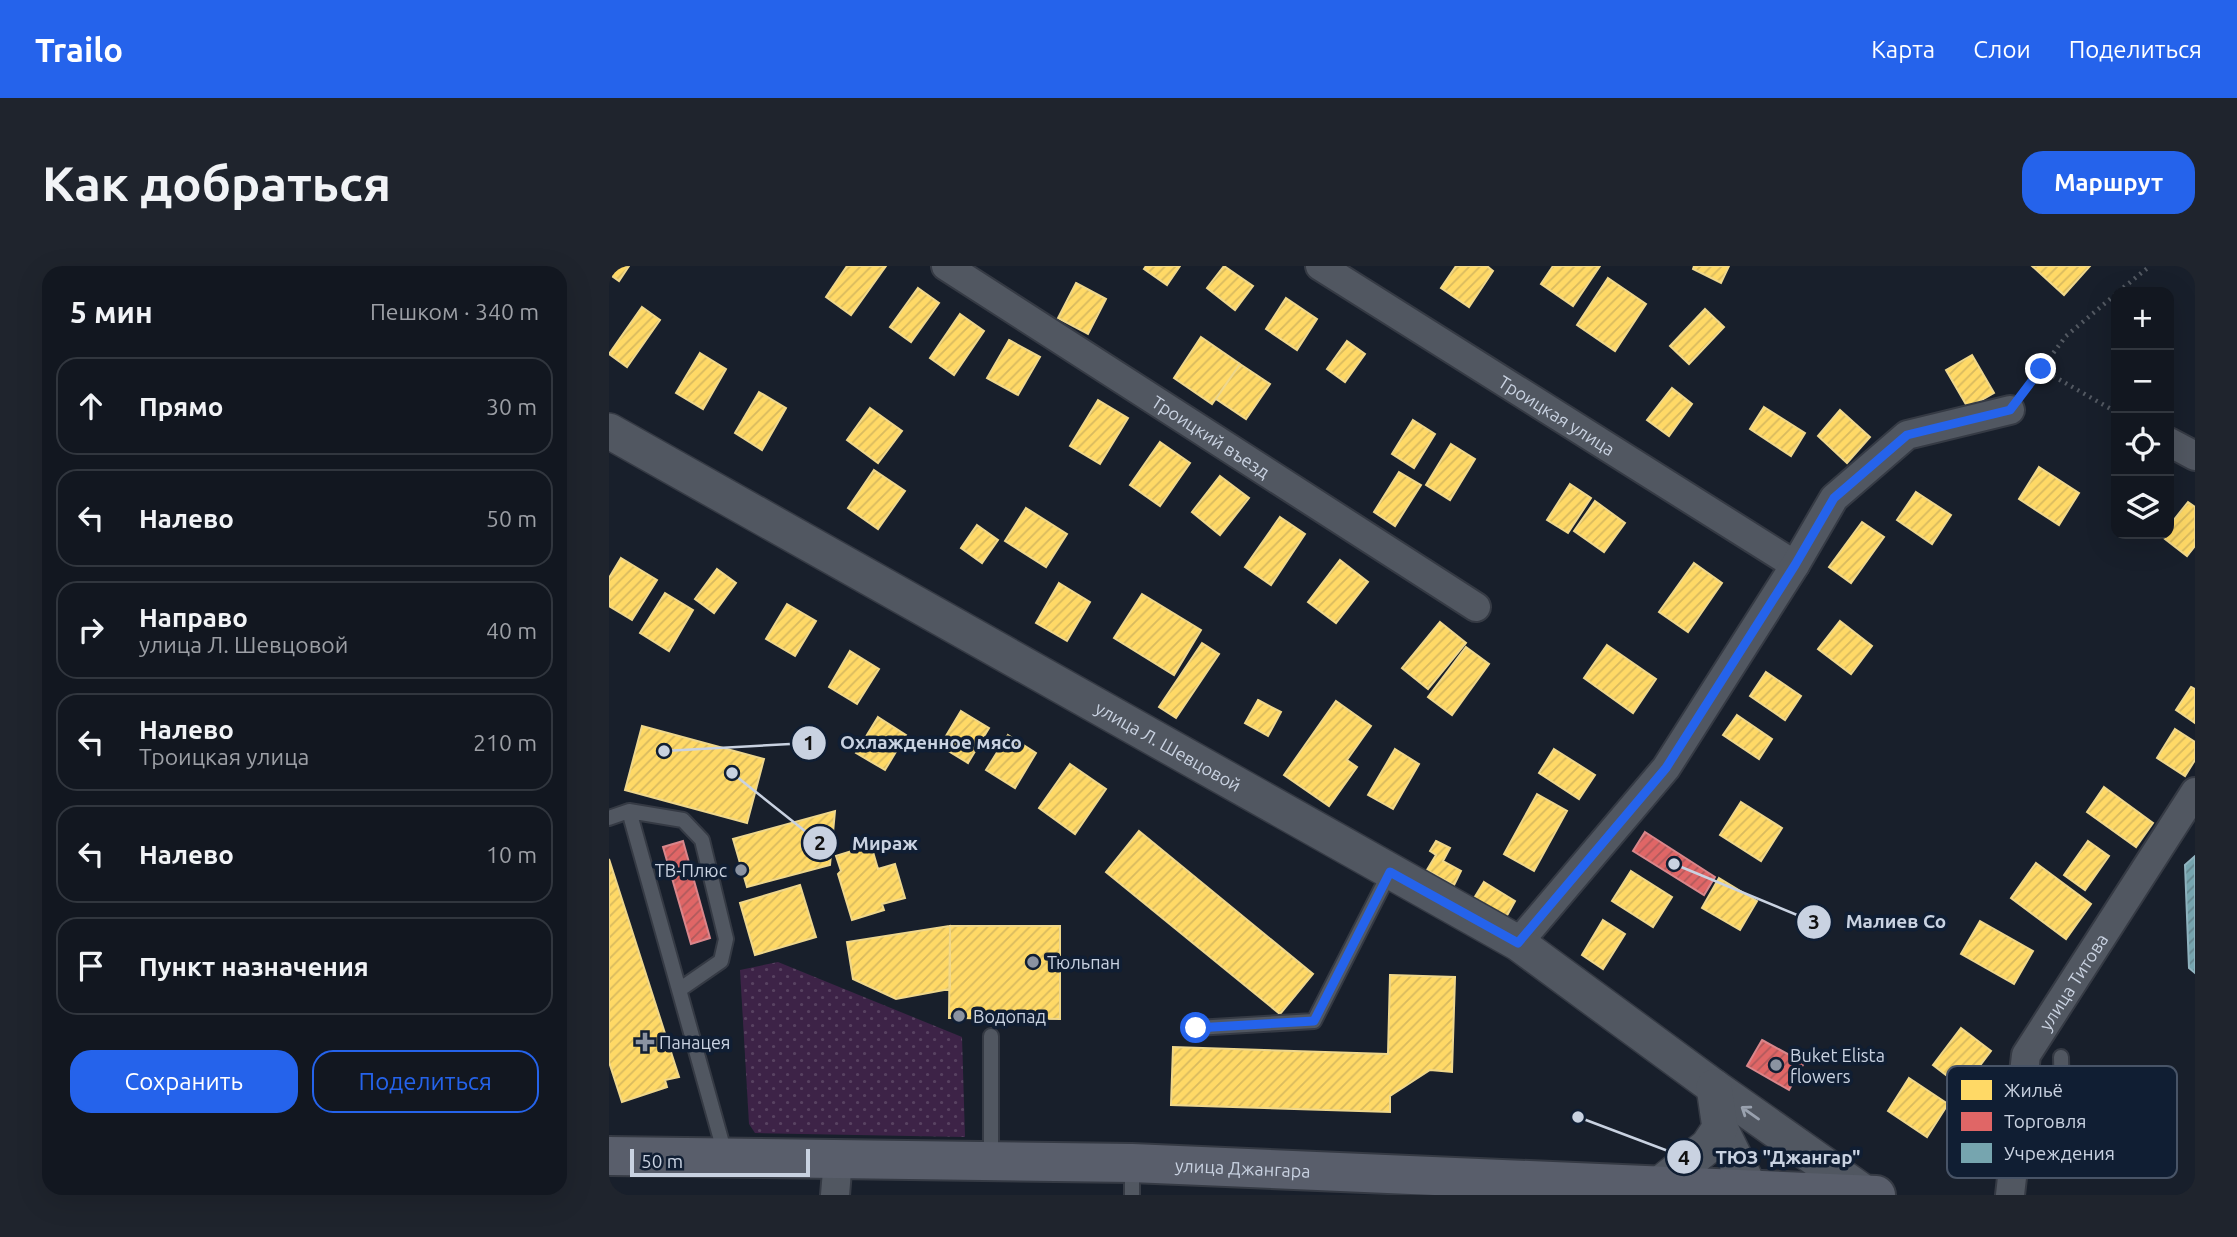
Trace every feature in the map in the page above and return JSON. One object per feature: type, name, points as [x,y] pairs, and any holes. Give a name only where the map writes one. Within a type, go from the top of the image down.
[{"type":"main road","name":"улица Джангара","points":[[609,1154],[727,1159],[836,1177],[991,1161],[1132,1179],[1464,1187],[1659,1185],[1876,1195]]},
{"type":"street","name":"Троицкий въезд","points":[[946,266],[1476,607]]},
{"type":"street","name":"Троицкая улица","points":[[1320,266],[1795,565]]},
{"type":"street","points":[[1518,943],[1666,768],[1795,565],[1834,498],[1907,435],[2010,410]]},
{"type":"street","name":"улица Л. Шевцовой","points":[[609,431],[1518,943],[1714,1087],[1866,1194]]},
{"type":"street","points":[[2174,445],[2195,456]]},
{"type":"street","name":"улица Титова","points":[[2026,1066],[2027,1055],[2195,792]]},
{"type":"street","points":[[1714,1087],[1720,1128],[1750,1189]]},
{"type":"street","points":[[1659,1185],[1708,1146],[1720,1128]]},
{"type":"lane","points":[[609,818],[629,811],[683,820],[702,840],[726,939],[721,961],[679,990]]},
{"type":"lane","points":[[629,811],[727,1159]]},
{"type":"lane","points":[[1196,1028],[1314,1021],[1390,872]]},
{"type":"lane","points":[[991,1036],[991,1161]]},
{"type":"lane","points":[[2061,1057],[2061,1066]]},
{"type":"path","points":[[2124,287],[2150,266]]},
{"type":"path","points":[[2010,410],[2066,336],[2111,298]]},
{"type":"path","points":[[2041,369],[2111,409]]},
{"type":"shaded area","points":[[778,962],[962,1037],[965,1137],[755,1133],[749,1124],[740,970]]},
{"type":"building: Жильё","points":[[609,266],[629,266],[619,281],[609,274]]},
{"type":"building: Жильё","points":[[847,266],[886,266],[851,315],[826,297]]},
{"type":"building: Жильё","points":[[1146,266],[1180,266],[1167,285],[1144,269]]},
{"type":"building: Жильё","points":[[1224,266],[1253,286],[1235,310],[1207,288]]},
{"type":"building: Жильё","points":[[1456,266],[1487,266],[1493,271],[1469,307],[1441,288]]},
{"type":"building: Жильё","points":[[1553,266],[1600,266],[1573,306],[1541,284]]},
{"type":"building: Жильё","points":[[1694,266],[1729,266],[1721,283],[1693,269]]},
{"type":"building: Жильё","points":[[2032,266],[2090,266],[2064,295]]},
{"type":"building: Жильё","points":[[1608,278],[1646,304],[1615,351],[1577,325]]},
{"type":"building: Жильё","points":[[1076,283],[1106,299],[1088,334],[1058,318]]},
{"type":"building: Жильё","points":[[918,288],[939,303],[911,342],[890,327]]},
{"type":"building: Жильё","points":[[1286,298],[1317,319],[1297,350],[1266,329]]},
{"type":"building: Жильё","points":[[642,307],[660,320],[627,367],[609,354]]},
{"type":"building: Жильё","points":[[1705,309],[1724,327],[1689,364],[1670,346]]},
{"type":"building: Жильё","points":[[960,314],[984,331],[954,375],[930,358]]},
{"type":"building: Жильё","points":[[1201,337],[1240,364],[1212,404],[1174,378]]},
{"type":"building: Жильё","points":[[1009,340],[1040,357],[1018,395],[987,378]]},
{"type":"building: Жильё","points":[[1347,341],[1365,354],[1345,382],[1327,369]]},
{"type":"building: Жильё","points":[[700,353],[726,369],[703,409],[676,393]]},
{"type":"building: Жильё","points":[[1972,355],[1994,393],[1968,408],[1946,370]]},
{"type":"building: Жильё","points":[[1240,364],[1270,384],[1246,419],[1216,399]]},
{"type":"building: Жильё","points":[[1672,388],[1692,404],[1669,436],[1647,420]]},
{"type":"building: Жильё","points":[[759,392],[786,408],[762,450],[735,433]]},
{"type":"building: Жильё","points":[[1098,400],[1128,418],[1100,464],[1070,446]]},
{"type":"building: Жильё","points":[[1764,407],[1805,433],[1791,456],[1750,429]]},
{"type":"building: Жильё","points":[[870,408],[902,431],[878,463],[847,440]]},
{"type":"building: Жильё","points":[[1840,410],[1870,437],[1847,463],[1818,436]]},
{"type":"building: Жильё","points":[[1413,420],[1435,434],[1414,468],[1392,454]]},
{"type":"building: Жильё","points":[[1160,442],[1190,463],[1160,506],[1130,485]]},
{"type":"building: Жильё","points":[[1451,444],[1475,459],[1450,500],[1426,485]]},
{"type":"building: Жильё","points":[[2039,467],[2079,493],[2059,525],[2019,499]]},
{"type":"building: Жильё","points":[[874,470],[905,491],[878,529],[848,508]]},
{"type":"building: Жильё","points":[[1399,472],[1421,485],[1395,526],[1374,512]]},
{"type":"building: Жильё","points":[[1220,476],[1249,498],[1220,535],[1192,512]]},
{"type":"building: Жильё","points":[[1570,484],[1591,498],[1568,533],[1547,520]]},
{"type":"building: Жильё","points":[[1916,492],[1951,515],[1932,544],[1897,520]]},
{"type":"building: Жильё","points":[[1595,501],[1625,523],[1604,552],[1574,531]]},
{"type":"building: Жильё","points":[[2188,502],[2195,507],[2195,546],[2187,556],[2165,539],[2174,539],[2174,520]]},
{"type":"building: Жильё","points":[[1026,508],[1067,534],[1046,567],[1005,541]]},
{"type":"building: Жильё","points":[[1280,517],[1305,534],[1271,585],[1245,567]]},
{"type":"building: Жильё","points":[[1862,522],[1884,537],[1851,583],[1829,567]]},
{"type":"building: Жильё","points":[[977,525],[998,540],[982,563],[961,548]]},
{"type":"building: Жильё","points":[[621,558],[657,580],[632,620],[609,606],[609,578]]},
{"type":"building: Жильё","points":[[1340,560],[1368,582],[1336,623],[1308,602]]},
{"type":"building: Жильё","points":[[1694,563],[1722,583],[1688,632],[1659,612]]},
{"type":"building: Жильё","points":[[717,569],[736,583],[714,613],[695,599]]},
{"type":"building: Жильё","points":[[1059,583],[1090,602],[1067,641],[1036,623]]},
{"type":"building: Жильё","points":[[665,593],[693,610],[669,651],[640,633]]},
{"type":"building: Жильё","points":[[1142,594],[1201,630],[1174,675],[1114,638]]},
{"type":"building: Жильё","points":[[787,604],[816,621],[795,656],[766,639]]},
{"type":"building: Жильё","points":[[1840,621],[1872,646],[1851,674],[1818,649]]},
{"type":"building: Жильё","points":[[1440,622],[1466,643],[1428,689],[1402,668]]},
{"type":"building: Жильё","points":[[1202,643],[1219,654],[1176,718],[1159,707]]},
{"type":"building: Жильё","points":[[1607,645],[1656,679],[1633,713],[1584,678]]},
{"type":"building: Жильё","points":[[1466,647],[1489,664],[1452,715],[1428,697]]},
{"type":"building: Жильё","points":[[850,651],[879,669],[857,704],[829,687]]},
{"type":"building: Жильё","points":[[1766,672],[1801,696],[1785,720],[1750,696]]},
{"type":"building: Жильё","points":[[2191,687],[2195,689],[2195,723],[2176,710]]},
{"type":"building: Жильё","points":[[1258,700],[1281,712],[1268,736],[1245,723]]},
{"type":"building: Жильё","points":[[1336,701],[1371,726],[1347,760],[1357,767],[1329,806],[1284,775]]},
{"type":"building: Жильё","points":[[961,711],[989,728],[968,763],[940,746]]},
{"type":"building: Жильё","points":[[1737,715],[1772,739],[1759,759],[1723,735]]},
{"type":"building: Жильё","points":[[878,717],[906,735],[885,770],[856,753]]},
{"type":"building: Жильё","points":[[642,726],[764,759],[747,823],[625,790]]},
{"type":"building: Жильё","points":[[2175,729],[2195,742],[2195,760],[2185,776],[2157,758]]},
{"type":"building: Жильё","points":[[1008,735],[1036,753],[1015,788],[986,770]]},
{"type":"building: Жильё","points":[[1395,749],[1419,764],[1393,809],[1368,795]]},
{"type":"building: Жильё","points":[[1554,749],[1595,775],[1579,799],[1539,773]]},
{"type":"building: Жильё","points":[[1070,764],[1106,789],[1075,834],[1039,808]]},
{"type":"building: Жильё","points":[[2104,787],[2153,823],[2136,847],[2087,812]]},
{"type":"building: Жильё","points":[[1537,794],[1567,811],[1534,871],[1504,854]]},
{"type":"building: Жильё","points":[[1741,802],[1782,828],[1761,861],[1720,835]]},
{"type":"building: Жильё","points":[[835,811],[830,865],[747,887],[733,839]]},
{"type":"building: Жильё","points":[[1139,831],[1313,974],[1280,1014],[1106,872]]},
{"type":"building: Жильё","points":[[1436,841],[1450,848],[1443,861],[1461,871],[1454,885],[1427,870],[1436,855],[1430,851]]},
{"type":"building: Жильё","points":[[2088,841],[2109,856],[2085,890],[2064,875]]},
{"type":"building: Жильё","points":[[871,845],[878,869],[895,864],[905,898],[882,904],[884,910],[852,920],[838,874],[841,871],[836,856]]},
{"type":"building: Жильё","points":[[609,859],[679,1077],[665,1080],[667,1087],[622,1102],[609,1062]]},
{"type":"building: Жильё","points":[[2036,863],[2091,904],[2066,939],[2011,898]]},
{"type":"building: Жильё","points":[[1631,871],[1672,897],[1653,927],[1612,901]]},
{"type":"building: Жильё","points":[[1719,878],[1757,901],[1740,930],[1702,908]]},
{"type":"building: Жильё","points":[[1484,882],[1515,901],[1505,919],[1473,900]]},
{"type":"building: Жильё","points":[[800,885],[816,937],[755,955],[740,903]]},
{"type":"building: Жильё","points":[[1603,920],[1625,934],[1603,969],[1582,955]]},
{"type":"building: Жильё","points":[[1980,921],[2033,951],[2014,984],[1961,954]]},
{"type":"building: Жильё","points":[[950,926],[1060,926],[1060,1019],[949,1018]]},
{"type":"building: Жильё","points":[[950,926],[950,989],[896,999],[853,979],[847,942]]},
{"type":"building: Жильё","points":[[1390,975],[1455,977],[1452,1072],[1430,1070],[1390,1096],[1390,1112],[1171,1105],[1173,1047],[1388,1054]]},
{"type":"building: Жильё","points":[[1961,1028],[1991,1051],[1980,1066],[1947,1066],[1947,1076],[1933,1065]]},
{"type":"building: Жильё","points":[[1909,1078],[1947,1103],[1927,1137],[1888,1111]]},
{"type":"building: Торговля","points":[[1645,832],[1715,877],[1704,895],[1633,851]]},
{"type":"building: Торговля","points":[[683,841],[710,938],[691,944],[663,847]]},
{"type":"building: Торговля","name":"Buket Elista flowers","points":[[1762,1040],[1804,1063],[1789,1090],[1747,1066]]},
{"type":"building: Учреждения","points":[[2195,856],[2195,973],[2189,968],[2185,865]]},
{"type":"place","name":"Охлажденное мясо","points":[[664,751]]},
{"type":"place","name":"Мираж","points":[[732,773]]},
{"type":"place","name":"Малиев Со","points":[[1674,864]]},
{"type":"place","name":"ТВ-Плюс","points":[[741,870]]},
{"type":"place","name":"Тюльпан","points":[[1033,962]]},
{"type":"place","name":"Водопад","points":[[959,1016]]},
{"type":"place","name":"Панацея","points":[[645,1042]]},
{"type":"place","name":"Buket Elista flowers","points":[[1776,1065]]},
{"type":"place","name":"ТЮЗ \"Джангар\"","points":[[1578,1117]]},
{"type":"route","points":[[1196,1028],[1314,1021],[1390,872],[1518,943],[1666,768],[1795,565],[1834,498],[1907,435],[2010,410],[2041,369]]}]
